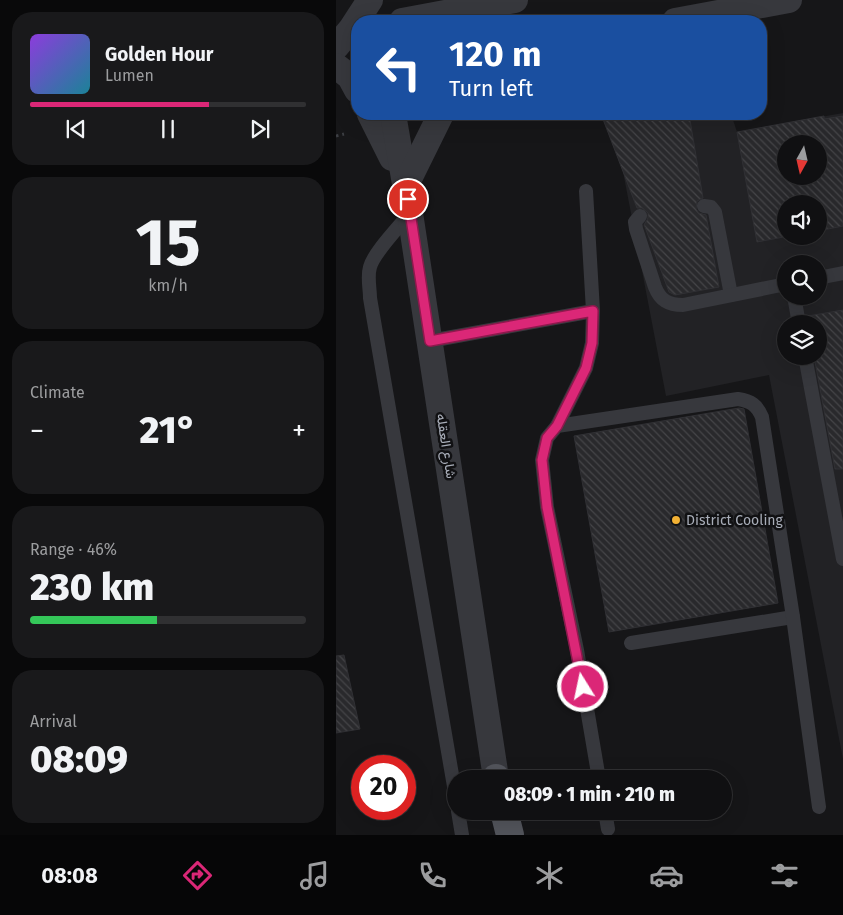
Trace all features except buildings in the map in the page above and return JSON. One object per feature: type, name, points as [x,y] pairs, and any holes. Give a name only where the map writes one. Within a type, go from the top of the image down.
[{"type":"main road","points":[[495,820],[496,835]]},
{"type":"main road","points":[[506,820],[510,835]]},
{"type":"street","points":[[359,15],[370,0]]},
{"type":"street","points":[[376,0],[378,15]]},
{"type":"street","points":[[434,15],[515,0]]},
{"type":"street","points":[[674,15],[696,0]]},
{"type":"street","points":[[708,15],[790,0]]},
{"type":"street","points":[[373,120],[406,185]]},
{"type":"street","name":"شارع العقله","points":[[394,120],[406,185],[495,770]]},
{"type":"street","points":[[406,185],[438,120]]},
{"type":"lane","points":[[586,191],[593,311],[592,343],[586,368],[557,426],[547,438],[542,460],[547,507],[577,650],[597,770]]},
{"type":"lane","points":[[704,206],[711,207],[715,212],[731,295]]},
{"type":"lane","points":[[410,213],[375,256],[370,265],[368,275],[451,770]]},
{"type":"lane","points":[[640,216],[636,222],[636,229],[655,287],[658,294],[669,304],[683,305],[777,286]]},
{"type":"lane","points":[[827,276],[843,273]]},
{"type":"lane","points":[[430,341],[593,311]]},
{"type":"lane","points":[[807,365],[843,559]]},
{"type":"lane","points":[[557,426],[738,399],[749,401],[758,407],[762,417],[820,807]]},
{"type":"lane","points":[[631,643],[793,617]]},
{"type":"lane","points":[[460,820],[462,835]]},
{"type":"lane","points":[[606,820],[608,829]]},
{"type":"path","points":[[336,136],[344,134]]},
{"type":"shaded area","points":[[843,113],[843,759],[769,375],[666,396],[613,120],[733,120],[737,132]]},
{"type":"place","name":"District Cooling","points":[[676,520]]},
{"type":"route","points":[[408,199],[430,341],[593,311],[592,343],[586,368],[557,426],[547,438],[542,460],[547,507],[583,687]]}]
